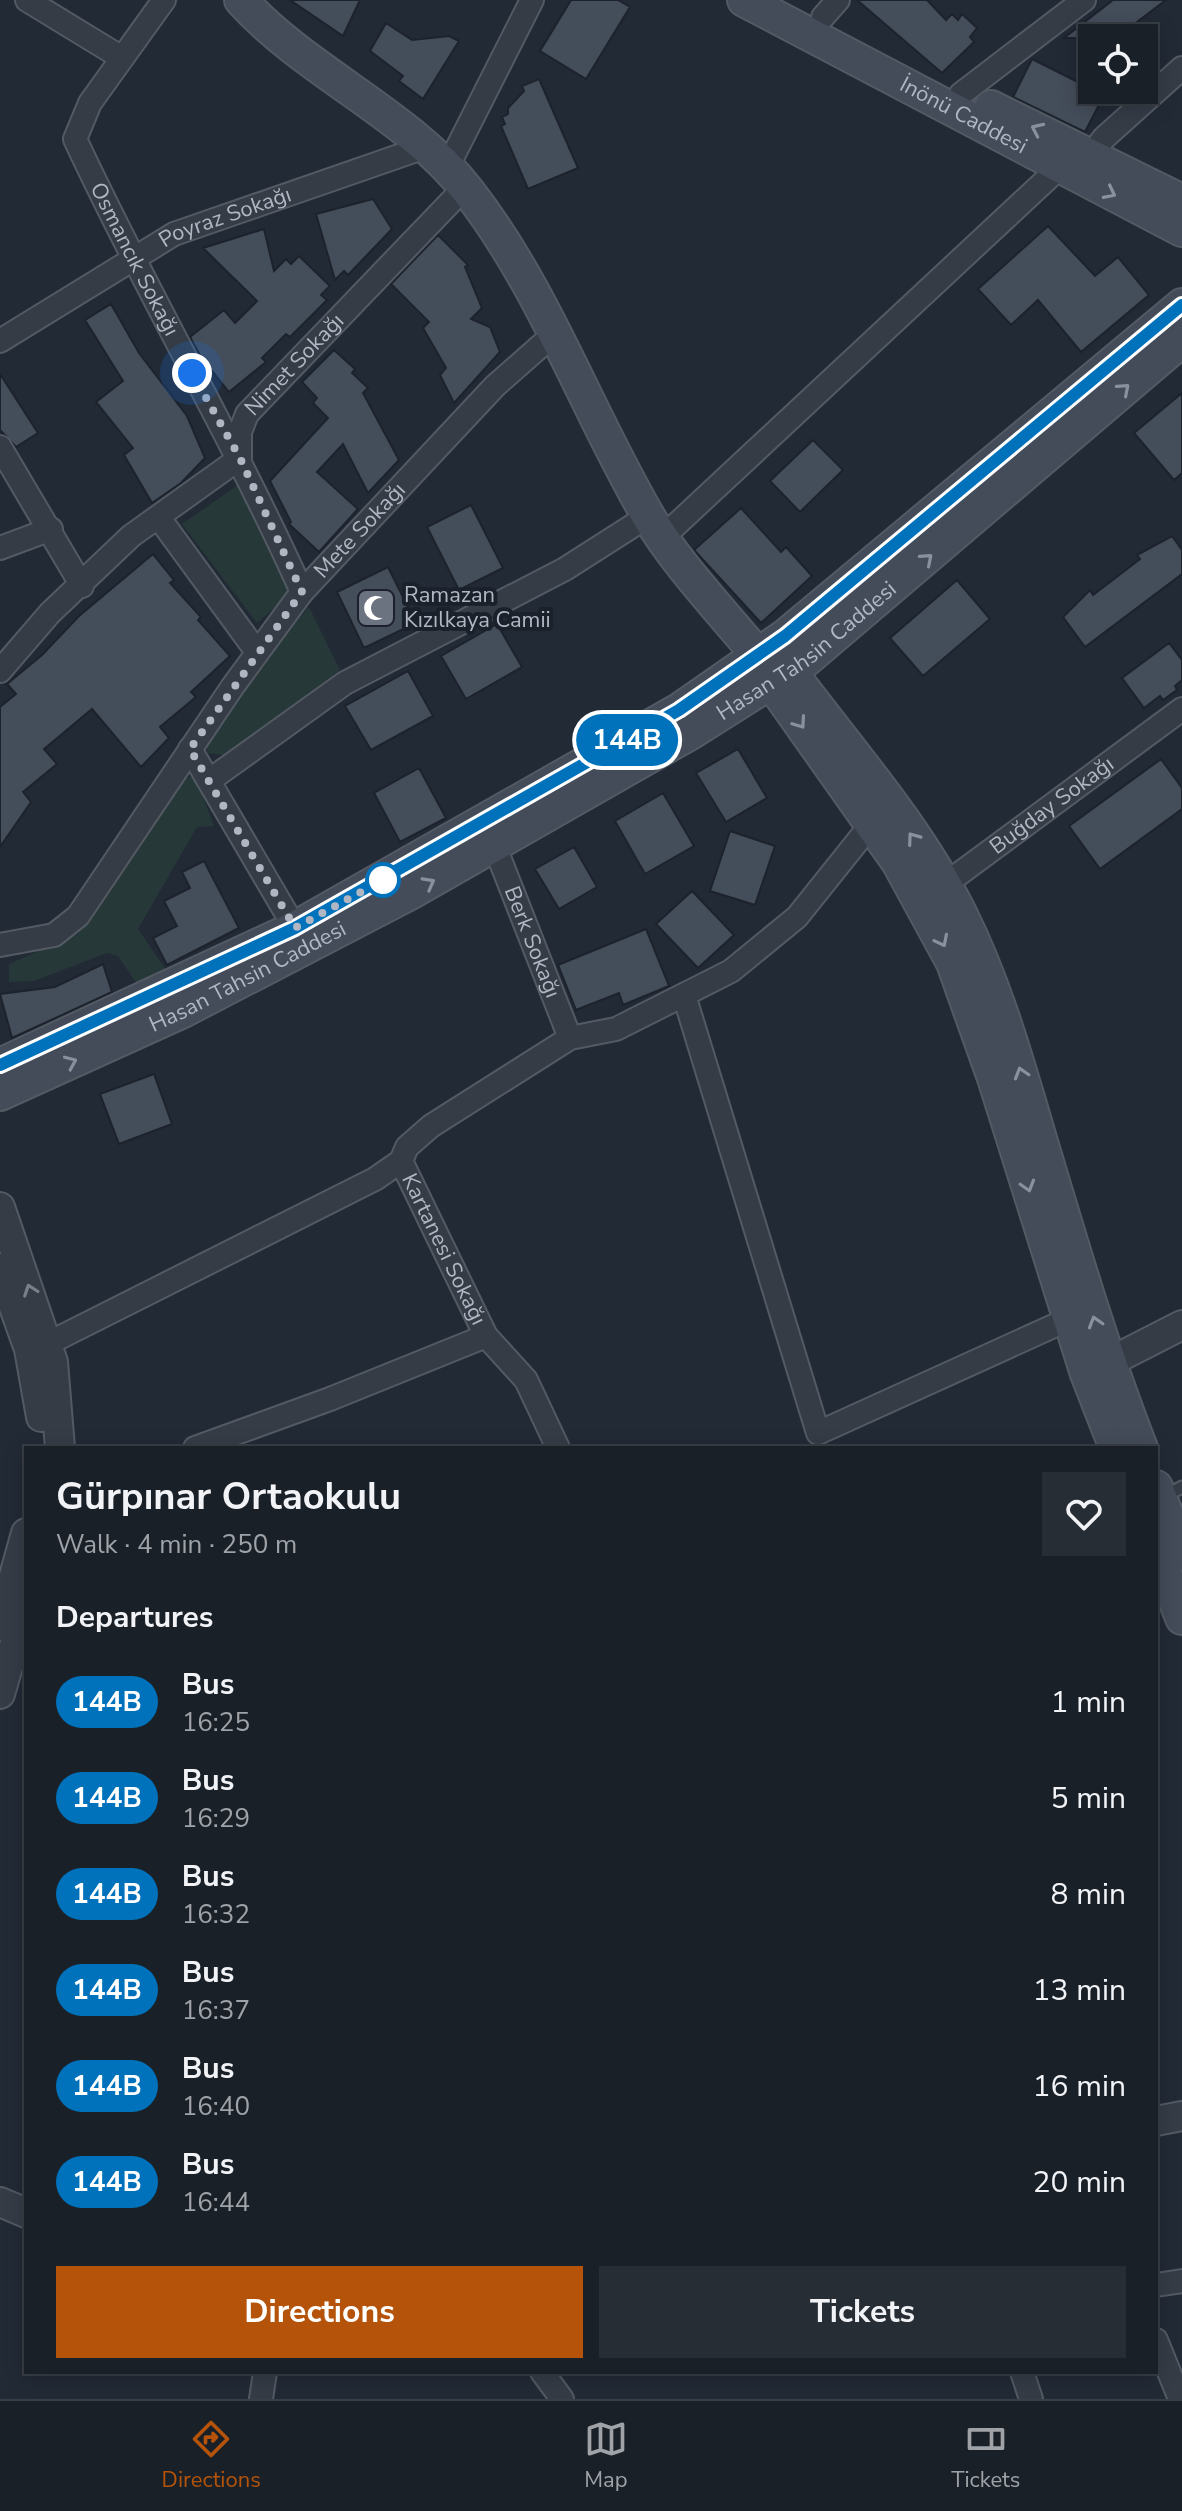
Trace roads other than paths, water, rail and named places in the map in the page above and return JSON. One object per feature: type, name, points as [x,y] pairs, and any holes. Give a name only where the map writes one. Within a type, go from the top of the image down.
[{"type":"main road","points":[[241,0],[267,29],[446,167],[502,236],[545,309],[554,334],[656,526],[773,669],[978,952],[1015,1054],[1116,1446]]},
{"type":"main road","name":"İnönü Caddesi","points":[[744,0],[1182,230]]},
{"type":"main road","name":"İnönü Caddesi","points":[[789,0],[830,8],[961,94],[1182,201]]},
{"type":"main road","name":"Hasan Tahsin Caddesi","points":[[0,1094],[183,1011],[495,847],[692,732],[773,669],[1182,305]]},
{"type":"main road","name":"Hasan Tahsin Caddesi","points":[[0,1065],[295,928],[679,710],[835,638],[1182,340]]},
{"type":"main road","points":[[933,893],[1069,1319],[1140,1446]]},
{"type":"main road","points":[[1166,1491],[1182,1554]]},
{"type":"main road","points":[[1158,1556],[1182,1618]]},
{"type":"street","points":[[27,0],[122,58],[164,0]]},
{"type":"street","name":"Nimet Sokağı","points":[[240,458],[240,432],[247,414],[446,167],[532,0]]},
{"type":"street","points":[[961,94],[1084,0]]},
{"type":"street","name":"Osmancık Sokağı","points":[[122,58],[90,103],[75,139],[131,260],[240,458],[302,592]]},
{"type":"street","points":[[1091,155],[1104,138],[1182,68]]},
{"type":"street","name":"Poyraz Sokağı","points":[[0,341],[174,234],[446,167]]},
{"type":"street","points":[[210,780],[345,683],[565,569],[656,526],[1060,167]]},
{"type":"street","name":"Mete Sokağı","points":[[0,945],[54,935],[78,916],[257,652],[302,592],[495,386],[554,334]]},
{"type":"street","points":[[0,447],[82,586]]},
{"type":"street","points":[[0,671],[50,613],[82,586],[131,536],[240,458]]},
{"type":"street","points":[[159,518],[257,652]]},
{"type":"street","points":[[0,548],[51,529]]},
{"type":"street","name":"Buğday Sokağı","points":[[933,893],[1182,709]]},
{"type":"street","points":[[190,749],[295,928]]},
{"type":"street","points":[[39,1348],[375,1179],[401,1161],[407,1147],[431,1126],[570,1038],[616,1029],[731,971],[797,917],[861,837]]},
{"type":"street","name":"Berk Sokağı","points":[[495,847],[570,1038]]},
{"type":"street","points":[[684,995],[818,1433],[1069,1319]]},
{"type":"street","name":"Kartanesi Sokağı","points":[[401,1161],[486,1336],[526,1380],[557,1446]]},
{"type":"street","points":[[0,1207],[39,1348],[58,1397],[60,1446]]},
{"type":"street","points":[[0,1268],[5,1299],[39,1348],[41,1446]]},
{"type":"street","points":[[1097,1368],[1182,1325]]},
{"type":"street","points":[[201,1446],[330,1399],[486,1336]]},
{"type":"street","points":[[0,1626],[24,1540]]},
{"type":"street","points":[[8,1676],[24,1613]]},
{"type":"street","points":[[1158,2121],[1182,2116]]},
{"type":"street","points":[[0,2202],[24,2212]]},
{"type":"street","points":[[1158,2285],[1182,2281]]},
{"type":"street","points":[[1158,2345],[1180,2399]]},
{"type":"street","points":[[261,2399],[265,2374]]},
{"type":"street","points":[[543,2374],[562,2399]]},
{"type":"street","points":[[1023,2374],[1031,2399]]},
{"type":"place","name":"Ramazan Kızılkaya Camii","points":[[376,608]]}]
